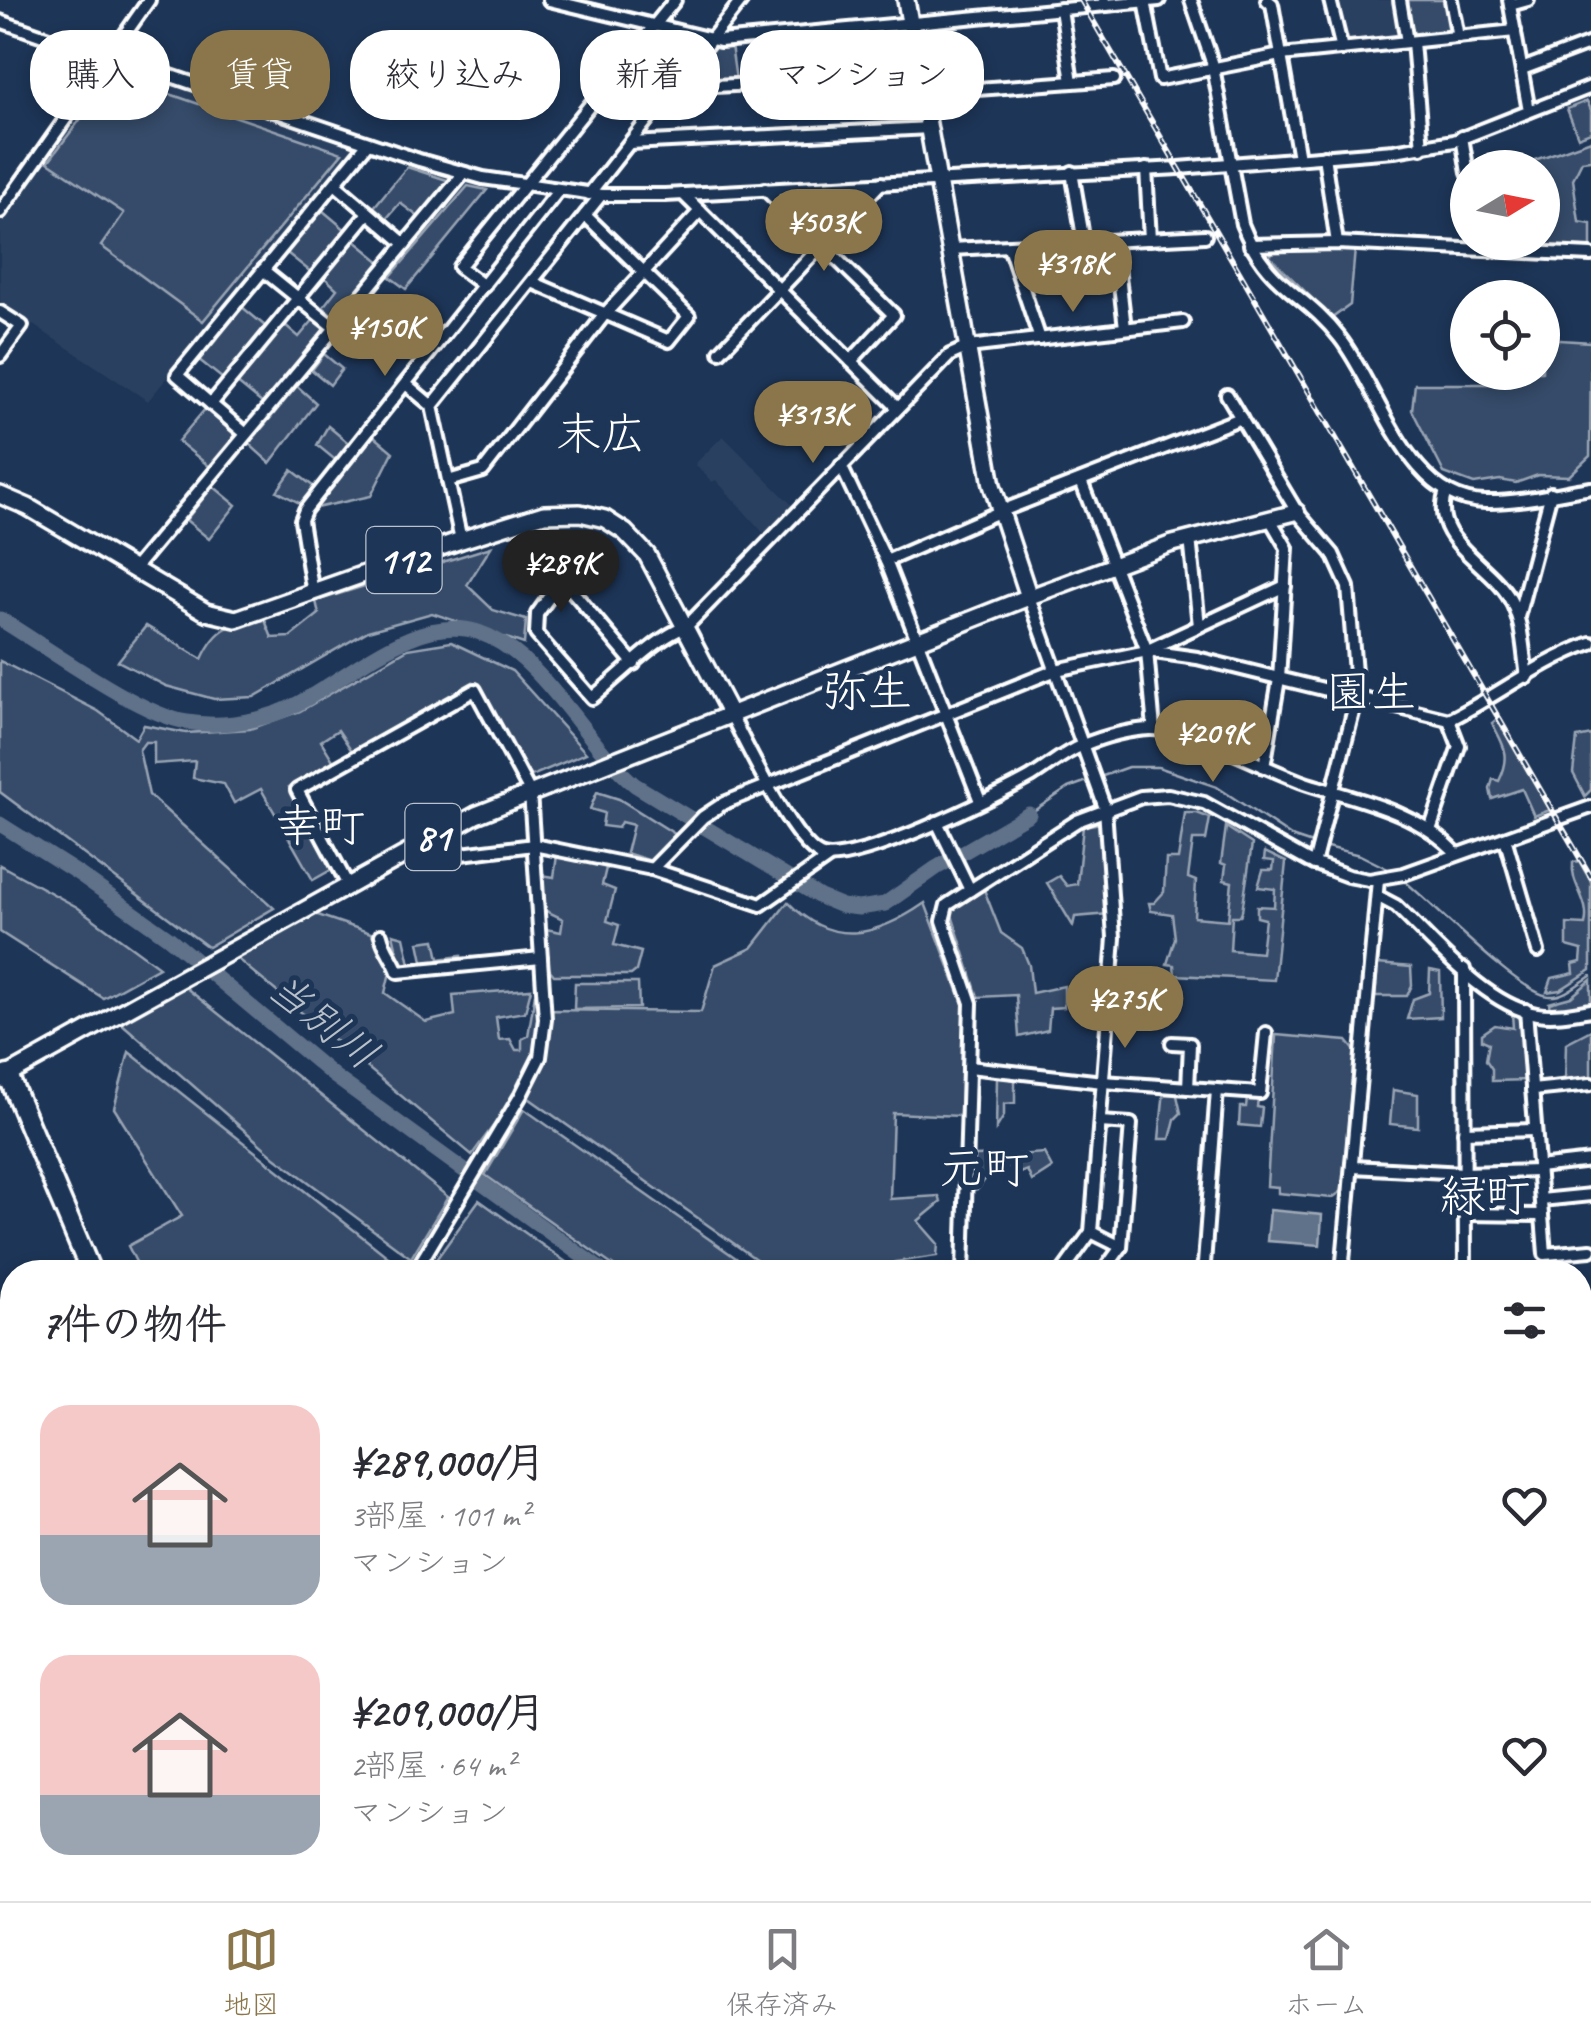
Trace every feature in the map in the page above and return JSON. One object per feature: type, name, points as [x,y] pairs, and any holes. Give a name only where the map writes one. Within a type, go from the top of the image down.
[{"type":"highway","points":[[3,1073],[87,1260]]},
{"type":"main road","points":[[906,0],[911,30]]},
{"type":"main road","points":[[928,120],[998,512],[1029,598],[1190,538],[1298,512]]},
{"type":"main road","name":"112","points":[[0,496],[28,507],[206,612],[236,619],[544,514],[580,513],[605,519],[625,532],[647,555],[731,715]]},
{"type":"main road","name":"81","points":[[3,1073],[114,1017],[431,838],[530,792],[1029,598]]},
{"type":"street","points":[[128,30],[149,0]]},
{"type":"street","points":[[549,0],[672,30]]},
{"type":"street","points":[[484,286],[459,267],[674,0]]},
{"type":"street","points":[[720,30],[742,0]]},
{"type":"street","points":[[828,30],[1159,0]]},
{"type":"street","points":[[1191,0],[1214,68],[1242,224],[1250,245],[1272,276],[1339,336],[1426,477],[1446,491],[1487,502],[1591,488]]},
{"type":"street","points":[[1267,0],[1272,4],[1299,158]]},
{"type":"street","points":[[1330,0],[1342,49]]},
{"type":"street","points":[[1400,0],[1410,42],[1422,148]]},
{"type":"street","points":[[1451,0],[1458,37]]},
{"type":"street","points":[[1528,0],[1510,2],[1529,111]]},
{"type":"street","points":[[1145,1],[1160,79],[1281,55],[1515,32]]},
{"type":"street","points":[[1061,10],[1072,82]]},
{"type":"street","points":[[0,21],[30,31]]},
{"type":"street","points":[[1522,68],[1591,43]]},
{"type":"street","points":[[170,77],[464,173],[524,186],[602,195],[1146,170],[1422,148],[1462,137],[1591,87]]},
{"type":"street","points":[[984,88],[1114,79]]},
{"type":"street","points":[[0,212],[65,120]]},
{"type":"street","points":[[588,194],[648,120]]},
{"type":"street","points":[[630,143],[930,128]]},
{"type":"street","points":[[1462,137],[1464,150]]},
{"type":"street","points":[[246,434],[177,374],[368,143]]},
{"type":"street","points":[[1324,156],[1337,243]]},
{"type":"street","points":[[1146,170],[1150,239]]},
{"type":"street","points":[[1072,172],[1084,243]]},
{"type":"street","points":[[134,569],[464,173]]},
{"type":"street","points":[[720,352],[881,183]]},
{"type":"street","points":[[335,184],[404,244]]},
{"type":"street","points":[[765,189],[894,315],[850,361]]},
{"type":"street","points":[[312,594],[301,520],[305,510],[558,191]]},
{"type":"street","points":[[683,194],[898,408]]},
{"type":"street","points":[[432,406],[602,195]]},
{"type":"street","points":[[448,481],[483,471],[605,314],[700,210]]},
{"type":"street","points":[[211,404],[368,213]]},
{"type":"street","points":[[532,282],[669,340],[689,316],[585,215]]},
{"type":"street","points":[[952,249],[1205,236]]},
{"type":"street","points":[[1116,241],[1125,328]]},
{"type":"street","points":[[1250,245],[1450,245]]},
{"type":"street","points":[[1010,247],[1040,339]]},
{"type":"street","points":[[1560,252],[1591,254]]},
{"type":"street","points":[[263,270],[334,328]]},
{"type":"street","points":[[0,312],[22,326],[0,356]]},
{"type":"street","points":[[634,664],[562,579],[536,614],[536,634],[592,698],[634,664],[675,630],[686,626],[950,355],[968,347],[1183,322]]},
{"type":"street","points":[[406,385],[432,406],[461,540]]},
{"type":"street","points":[[1227,395],[1298,512],[1333,554],[1344,576],[1357,696],[1315,858]]},
{"type":"street","points":[[886,560],[1241,418]]},
{"type":"street","points":[[841,466],[886,560],[980,801]]},
{"type":"street","points":[[1082,481],[1147,650],[1154,729]]},
{"type":"street","points":[[1446,491],[1441,510],[1445,529],[1502,587],[1518,618],[1526,676]]},
{"type":"street","points":[[1518,618],[1551,494]]},
{"type":"street","points":[[1264,767],[1279,679],[1287,548],[1270,519]]},
{"type":"street","points":[[1190,538],[1199,626]]},
{"type":"street","points":[[652,869],[703,817],[767,783],[1056,670],[1147,650],[1285,586]]},
{"type":"street","points":[[1029,598],[1105,808],[1114,938],[1091,1232],[1071,1260]]},
{"type":"street","points":[[1147,650],[1197,658],[1448,720],[1565,652],[1591,643]]},
{"type":"street","points":[[348,885],[297,790],[475,690],[530,792],[545,1018],[540,1057],[521,1095],[422,1260]]},
{"type":"street","points":[[731,715],[767,783],[809,848],[828,858]]},
{"type":"street","points":[[1430,830],[1459,746],[1448,720]]},
{"type":"street","points":[[431,838],[445,856],[534,844],[652,869],[760,905],[828,858],[853,855],[937,822],[1033,776],[1060,756],[1084,745],[1154,729],[1210,745],[1371,804],[1430,830],[1458,854]]},
{"type":"street","points":[[964,1260],[971,1002],[943,920],[946,905],[1077,820],[1156,795],[1193,799],[1216,808],[1272,843],[1358,879],[1383,879],[1418,869],[1591,807]]},
{"type":"street","points":[[937,822],[970,890]]},
{"type":"street","points":[[1505,838],[1538,951]]},
{"type":"street","points":[[1343,1260],[1383,879]]},
{"type":"street","points":[[1379,897],[1396,906],[1494,996],[1537,1014],[1591,1010]]},
{"type":"street","points":[[381,935],[383,948],[398,972],[541,958]]},
{"type":"street","points":[[1464,969],[1465,1260]]},
{"type":"street","points":[[1526,1010],[1546,1254],[1591,1250]]},
{"type":"street","points":[[969,1067],[1103,1082],[1260,1093],[1266,1033]]},
{"type":"street","points":[[1172,1043],[1190,1044],[1188,1088]]},
{"type":"street","points":[[1532,1090],[1591,1084]]},
{"type":"street","points":[[1205,1260],[1217,1090]]},
{"type":"street","points":[[1100,1122],[1132,1124],[1121,1247],[1112,1260]]},
{"type":"street","points":[[1464,1132],[1535,1130]]},
{"type":"street","points":[[1353,1167],[1464,1173],[1591,1161]]},
{"type":"street","points":[[1541,1200],[1591,1195]]},
{"type":"street","points":[[1464,1214],[1542,1216]]},
{"type":"street","points":[[1091,1232],[1121,1247]]},
{"type":"shaded area","points":[[1340,0],[1397,0],[1403,36],[1399,40],[1354,44],[1348,41]]},
{"type":"shaded area","points":[[1404,0],[1446,0],[1453,32],[1410,37]]},
{"type":"shaded area","points":[[720,45],[731,45],[736,80],[720,81]]},
{"type":"shaded area","points":[[170,84],[190,91],[190,120],[274,120],[356,148],[148,401],[0,303],[0,221],[71,120],[170,120]]},
{"type":"shaded area","points":[[170,94],[190,101],[190,120],[246,120],[342,153],[203,321],[101,246],[124,213],[48,162],[80,120],[170,120]]},
{"type":"shaded area","points":[[1587,101],[1591,132],[1578,137],[1567,109]]},
{"type":"shaded area","points":[[1591,140],[1591,160],[1582,161],[1573,179],[1579,222],[1591,224],[1591,248],[1560,247],[1560,151]]},
{"type":"shaded area","points":[[407,167],[450,181],[420,218],[400,203],[387,218],[374,207]]},
{"type":"shaded area","points":[[468,186],[487,190],[406,289],[390,277]]},
{"type":"shaded area","points":[[322,210],[347,231],[312,273],[287,253]]},
{"type":"shaded area","points":[[354,240],[382,263],[336,318],[323,307],[337,289],[324,277]]},
{"type":"shaded area","points":[[1277,248],[1355,249],[1350,305],[1332,318],[1269,256]]},
{"type":"shaded area","points":[[241,306],[265,326],[223,379],[198,359]]},
{"type":"shaded area","points":[[315,318],[326,328],[263,404],[235,381],[283,323],[299,337]]},
{"type":"shaded area","points":[[379,328],[390,336],[373,361],[360,352]]},
{"type":"shaded area","points":[[1560,340],[1591,342],[1590,456],[1569,476],[1538,475],[1516,483],[1500,480],[1474,484],[1444,473],[1412,410],[1415,384],[1450,384],[1450,390],[1560,390]]},
{"type":"shaded area","points":[[324,354],[342,369],[330,385],[312,370]]},
{"type":"shaded area","points":[[297,386],[316,403],[270,463],[249,444]]},
{"type":"shaded area","points":[[206,408],[237,434],[210,467],[178,441]]},
{"type":"shaded area","points":[[328,426],[352,446],[339,463],[317,445]]},
{"type":"shaded area","points":[[374,436],[393,452],[371,496],[316,508]]},
{"type":"shaded area","points":[[723,436],[796,509],[767,537],[716,480],[712,482],[695,464]]},
{"type":"shaded area","points":[[292,470],[318,490],[305,506],[277,491]]},
{"type":"shaded area","points":[[213,486],[236,505],[209,539],[186,520]]},
{"type":"shaded area","points":[[491,547],[467,585],[493,610],[526,620],[524,644],[432,613],[368,631],[254,697],[214,699],[166,686],[118,661],[146,626],[202,659],[213,639],[226,628],[243,623],[265,620],[272,638],[290,637],[319,614],[316,601]]},
{"type":"shaded area","points":[[451,642],[512,671],[586,753],[527,778],[473,682],[352,751],[338,730],[321,741],[334,762],[289,787],[336,867],[313,880],[261,789],[234,803],[224,784],[193,778],[195,761],[154,764],[154,742],[145,742],[139,750],[149,795],[274,908],[208,947],[0,792],[0,661],[98,711],[136,739],[144,725],[186,733],[250,729],[300,711],[408,649]]},
{"type":"shaded area","points":[[1497,719],[1550,810],[1534,816],[1522,789],[1492,799],[1493,779],[1499,781],[1506,757],[1492,723]]},
{"type":"shaded area","points":[[1591,735],[1591,790],[1585,796],[1573,773],[1577,738]]},
{"type":"shaded area","points":[[597,792],[619,799],[678,836],[651,861],[626,853],[633,825],[621,822],[618,828],[602,826],[604,813],[590,809]]},
{"type":"shaded area","points":[[1185,813],[1210,818],[1206,840],[1193,840],[1188,878],[1196,881],[1194,917],[1228,920],[1232,882],[1224,880],[1226,865],[1221,863],[1226,827],[1252,844],[1242,911],[1240,916],[1232,916],[1230,950],[1261,953],[1265,919],[1257,917],[1257,906],[1274,907],[1275,889],[1258,887],[1263,870],[1273,870],[1274,861],[1264,860],[1265,852],[1286,862],[1274,980],[1175,975],[1174,965],[1167,964],[1175,938],[1172,914],[1151,911],[1149,903],[1164,892],[1166,859],[1178,859]]},
{"type":"shaded area","points":[[1101,823],[1109,914],[1075,917],[1073,926],[1047,883],[1059,876],[1067,886],[1077,884],[1083,826]]},
{"type":"shaded area","points":[[557,855],[607,864],[602,885],[615,890],[607,921],[619,925],[614,945],[641,952],[631,975],[554,975],[549,969],[546,929],[561,932],[563,919],[544,910],[542,875],[554,877]]},
{"type":"shaded area","points":[[1579,861],[1591,882],[1591,970],[1560,990],[1547,992],[1552,978],[1574,973],[1573,964],[1581,962],[1582,950],[1567,946],[1567,924],[1585,925],[1585,908],[1573,871],[1573,862]]},
{"type":"shaded area","points":[[0,865],[77,907],[159,967],[103,998],[0,932]]},
{"type":"shaded area","points":[[983,887],[1001,933],[1022,948],[1029,965],[1032,993],[1064,986],[1064,1007],[1050,1008],[1048,1030],[1019,1037],[1016,995],[978,997],[951,912]]},
{"type":"shaded area","points":[[788,902],[821,926],[855,932],[889,924],[925,903],[965,1009],[960,1116],[893,1113],[890,1199],[939,1196],[941,1202],[918,1221],[938,1244],[937,1256],[909,1260],[757,1260],[526,1096],[547,1054],[549,1010],[701,1012],[715,965],[752,948]]},
{"type":"shaded area","points":[[309,912],[371,933],[392,964],[385,993],[426,1022],[455,1015],[453,995],[531,989],[525,1012],[496,1017],[499,1040],[510,1039],[516,1050],[522,1050],[522,1039],[528,1036],[538,994],[538,1041],[530,1069],[472,1155],[235,957]]},
{"type":"shaded area","points":[[393,934],[404,937],[410,964],[423,961],[419,942],[435,940],[439,959],[461,956],[461,961],[401,969]]},
{"type":"shaded area","points":[[1378,964],[1411,967],[1412,985],[1407,996],[1375,996]]},
{"type":"shaded area","points":[[1430,970],[1440,972],[1441,1017],[1407,1019],[1413,999],[1429,993]]},
{"type":"shaded area","points":[[1591,980],[1591,1006],[1550,1010],[1549,1003],[1571,997]]},
{"type":"shaded area","points":[[575,983],[638,983],[639,1008],[574,1009]]},
{"type":"shaded area","points":[[185,987],[448,1197],[411,1258],[275,1157],[120,1022]]},
{"type":"shaded area","points":[[1512,1013],[1521,1020],[1529,1080],[1492,1081],[1492,1069],[1486,1060],[1489,1043],[1482,1040],[1482,1034],[1495,1025],[1513,1028]]},
{"type":"shaded area","points":[[1591,1030],[1591,1080],[1565,1083],[1566,1043]]},
{"type":"shaded area","points":[[1276,1035],[1347,1041],[1355,1051],[1342,1191],[1332,1198],[1278,1193],[1278,1187],[1267,1186]]},
{"type":"shaded area","points":[[129,1052],[392,1260],[135,1260],[128,1246],[182,1216],[114,1108]]},
{"type":"shaded area","points":[[997,1077],[1015,1078],[1015,1103],[1004,1104],[1004,1116],[996,1129]]},
{"type":"shaded area","points":[[1164,1090],[1176,1091],[1181,1113],[1175,1119],[1170,1139],[1159,1139]]},
{"type":"shaded area","points":[[1393,1090],[1418,1094],[1418,1127],[1390,1124]]},
{"type":"shaded area","points":[[1247,1098],[1258,1099],[1257,1107],[1262,1108],[1260,1127],[1239,1125],[1240,1107],[1246,1107]]},
{"type":"shaded area","points":[[524,1109],[739,1260],[605,1260],[485,1175]]},
{"type":"shaded area","points":[[1044,1153],[1052,1168],[1032,1181],[1027,1170],[1017,1174],[1010,1167],[1018,1160],[1016,1155]]},
{"type":"shaded area","points":[[1003,1155],[978,1189],[974,1190],[975,1156]]},
{"type":"shaded area","points":[[479,1200],[563,1260],[436,1260]]},
{"type":"shaded area","points":[[1270,1210],[1322,1215],[1320,1245],[1267,1241]]},
{"type":"waterway","points":[[0,619],[144,707],[167,717],[209,724],[244,722],[277,713],[374,656],[426,632],[452,628],[478,632],[523,659],[635,785],[820,897],[842,906],[885,904],[936,868],[1029,814]]},
{"type":"waterway","points":[[1100,777],[1128,767],[1158,767],[1217,787],[1294,838],[1315,845]]},
{"type":"waterway","points":[[1029,814],[1068,788],[1093,779]]},
{"type":"waterway","name":"当別川","points":[[0,824],[169,938],[334,1076],[587,1260]]},
{"type":"waterway","points":[[1323,846],[1360,855],[1390,870]]},
{"type":"waterway","points":[[1401,878],[1517,980],[1535,991],[1549,996],[1561,994],[1591,976]]},
{"type":"railway","points":[[1081,0],[1591,877]]},
{"type":"district","name":"末広","points":[[601,433]]},
{"type":"district","name":"弥生","points":[[867,690]]},
{"type":"district","name":"園生","points":[[1371,691]]},
{"type":"district","name":"幸町","points":[[320,825]]},
{"type":"district","name":"元町","points":[[984,1167]]},
{"type":"district","name":"緑町","points":[[1485,1195]]}]
